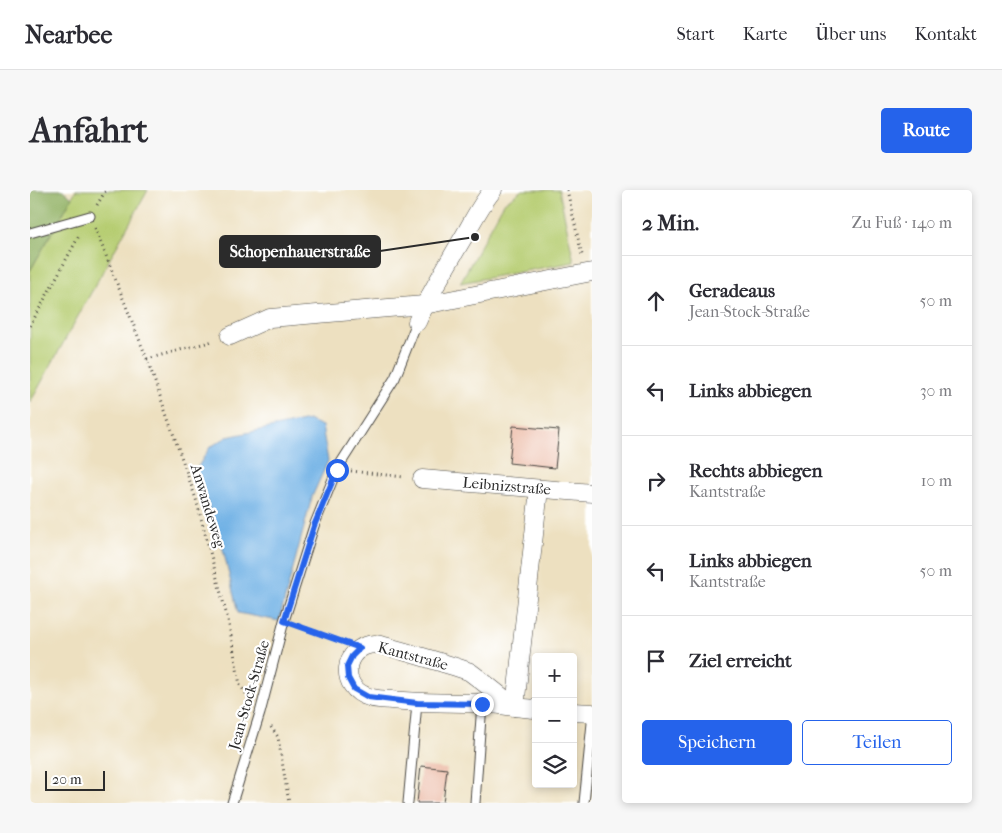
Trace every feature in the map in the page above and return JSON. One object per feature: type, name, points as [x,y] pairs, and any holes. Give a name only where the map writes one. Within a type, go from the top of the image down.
[{"type":"street","points":[[417,322],[424,306],[487,197],[493,190]]},
{"type":"street","points":[[230,336],[270,318],[424,306],[589,272]]},
{"type":"street","name":"Leibnizstraße","points":[[422,479],[592,493]]},
{"type":"street","points":[[515,707],[539,489]]},
{"type":"street","name":"Kantstraße","points":[[515,707],[468,671],[376,644],[360,648],[352,656],[347,666],[348,678],[354,689],[368,697],[417,703],[482,704],[532,709]]},
{"type":"street","points":[[577,712],[592,713]]},
{"type":"lane","points":[[30,234],[90,216]]},
{"type":"lane","name":"Jean-Stock-Straße","points":[[232,803],[260,713],[284,621],[314,526],[337,470],[395,378],[417,322]]},
{"type":"lane","points":[[408,803],[417,703]]},
{"type":"lane","points":[[475,803],[482,704]]},
{"type":"lane","points":[[584,803],[592,723]]},
{"type":"path","points":[[567,190],[589,272]]},
{"type":"path","points":[[30,326],[90,216]]},
{"type":"path","name":"Anwandeweg","points":[[90,216],[147,359],[196,498],[228,620],[240,685],[278,737],[289,803]]},
{"type":"path","points":[[147,359],[230,336]]},
{"type":"path","points":[[337,470],[422,479]]},
{"type":"path","points":[[284,621],[360,648]]},
{"type":"green space","points":[[30,190],[63,190],[72,198],[30,271]]},
{"type":"green space","points":[[76,190],[148,190],[30,403],[30,271]]},
{"type":"green space","points":[[522,190],[559,190],[574,262],[460,283],[504,203]]},
{"type":"water","points":[[308,420],[322,426],[328,461],[312,497],[279,621],[238,613],[222,545],[196,470],[210,447],[227,437]]},
{"type":"building","points":[[513,426],[559,430],[555,468],[509,463]]},
{"type":"building","points":[[421,766],[447,769],[443,803],[417,803]]},
{"type":"place","name":"Schopenhauerstraße","points":[[475,237]]},
{"type":"route","points":[[337,470],[314,526],[284,621],[360,648],[352,656],[347,666],[348,678],[354,689],[368,697],[417,703],[482,704]]}]
